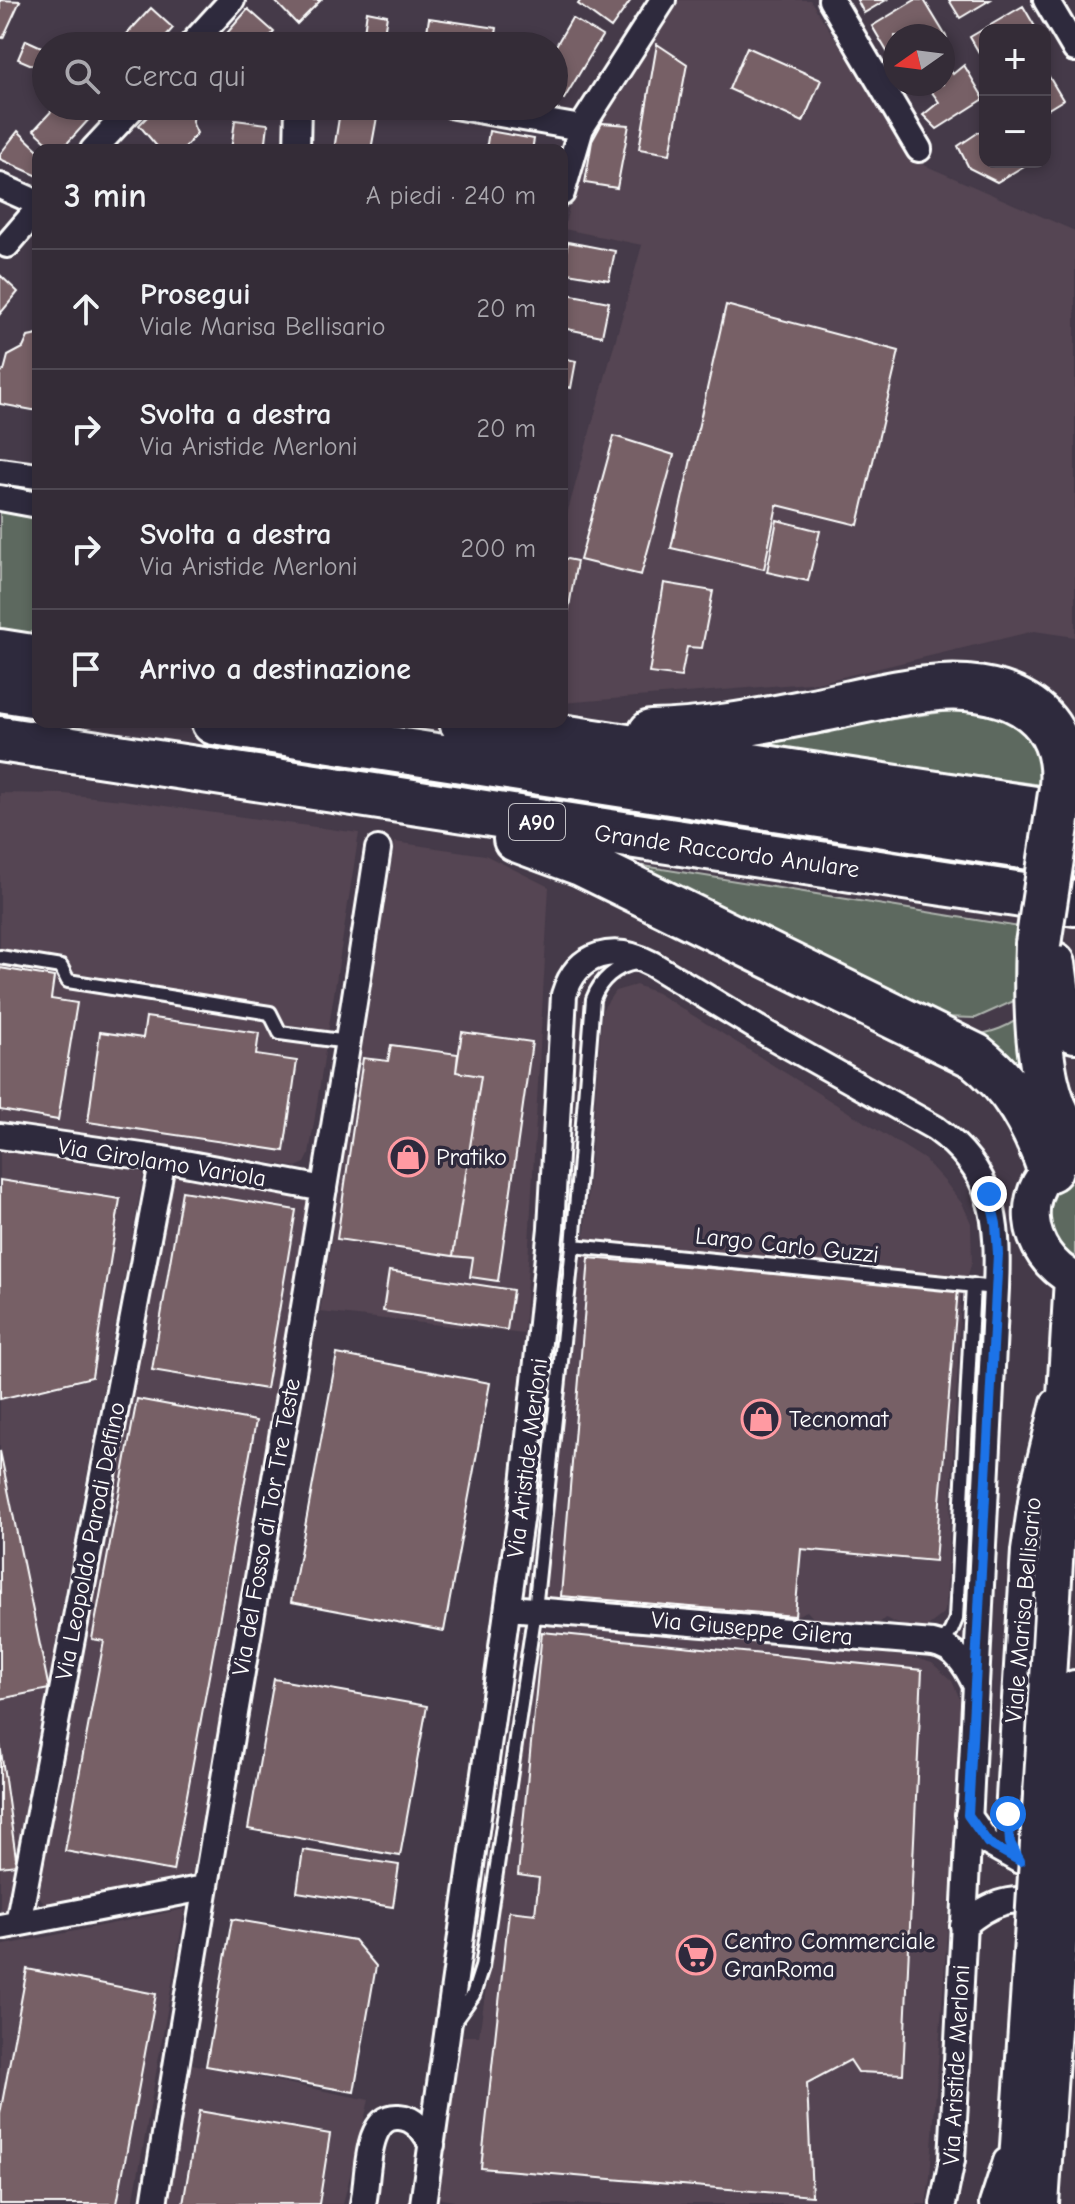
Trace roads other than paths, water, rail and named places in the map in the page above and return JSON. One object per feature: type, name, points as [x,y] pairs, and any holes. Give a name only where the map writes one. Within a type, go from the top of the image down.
[{"type":"highway","points":[[0,652],[32,657]]},
{"type":"highway","points":[[0,689],[32,694]]},
{"type":"highway","points":[[568,722],[647,733],[692,731],[929,689],[977,689],[1013,699],[1046,722],[1062,757],[1071,802],[1036,991],[1043,1062],[1067,1154]]},
{"type":"highway","name":"Grande Raccordo Anulare","points":[[253,728],[1075,854]]},
{"type":"highway","points":[[521,728],[1071,802]]},
{"type":"highway","name":"Grande Raccordo Anulare","points":[[0,739],[1075,903]]},
{"type":"highway","points":[[412,801],[581,863],[958,1046],[991,1068],[1012,1092],[1034,1126],[1067,1154]]},
{"type":"highway","points":[[1045,947],[1053,982],[1075,1030]]},
{"type":"main road","name":"Viale Marisa Bellisario","points":[[1014,2204],[1039,1977],[1056,1779],[1074,1280],[1046,1259],[1034,1234],[1032,1207],[1035,1193],[1067,1154]]},
{"type":"main road","name":"Viale Marisa Bellisario","points":[[1056,1779],[1075,1688]]},
{"type":"main road","name":"Viale Marisa Bellisario","points":[[1039,1977],[1041,2204]]},
{"type":"street","points":[[203,32],[232,0]]},
{"type":"street","points":[[568,172],[581,128],[663,0]]},
{"type":"street","points":[[831,0],[919,149]]},
{"type":"street","points":[[1046,0],[1075,49]]},
{"type":"street","points":[[99,144],[121,120]]},
{"type":"street","points":[[297,144],[298,120]]},
{"type":"street","points":[[535,120],[581,128]]},
{"type":"street","points":[[0,186],[32,200]]},
{"type":"street","points":[[7,245],[32,216]]},
{"type":"street","points":[[0,471],[32,475]]},
{"type":"street","points":[[0,498],[32,504]]},
{"type":"street","name":"Via del Fosso di Tor Tre Teste","points":[[154,2204],[378,849]]},
{"type":"street","name":"Via Aristide Merloni","points":[[423,2204],[509,1608],[545,1302],[564,995],[576,969],[592,959],[627,952],[927,1123],[959,1148],[985,1184],[993,1208],[998,1244],[985,1287],[974,1491],[975,1684],[952,2160],[943,2204]]},
{"type":"street","name":"Via Girolamo Variola","points":[[0,1136],[163,1159],[324,1189]]},
{"type":"street","name":"Via Leopoldo Parodi Delfino","points":[[9,1925],[163,1159]]},
{"type":"street","name":"Viale Marisa Bellisario","points":[[1020,1861],[1010,1843],[1008,1825],[1024,1551],[1039,1457],[1070,1342]]},
{"type":"street","name":"Via Giuseppe Gilera","points":[[509,1608],[941,1645]]},
{"type":"street","points":[[941,1645],[961,1660],[975,1684]]},
{"type":"street","points":[[968,1815],[988,1843],[1020,1861],[1039,1870],[1074,1871]]},
{"type":"street","points":[[9,1925],[204,1888]]},
{"type":"street","points":[[963,1926],[992,1905],[1009,1900],[1049,1901],[1075,1909]]},
{"type":"street","points":[[992,2204],[1004,2169],[1016,2036],[1039,1977]]},
{"type":"street","points":[[363,2204],[371,2144],[381,2123],[395,2117],[412,2120],[432,2145]]},
{"type":"lane","points":[[0,957],[61,967],[68,981],[270,1013],[280,1033],[348,1042]]},
{"type":"lane","name":"Via Aristide Merloni","points":[[449,2028],[469,2002],[482,1967],[535,1610],[573,1246],[593,999],[610,974],[629,964],[652,964]]},
{"type":"lane","name":"Largo Carlo Guzzi","points":[[573,1246],[985,1287]]},
{"type":"lane","points":[[941,1645],[956,1619],[974,1491]]},
{"type":"place","name":"Pratiko","points":[[408,1157]]},
{"type":"place","name":"Tecnomat","points":[[761,1419]]},
{"type":"place","name":"Centro Commerciale GranRoma","points":[[696,1955]]}]
